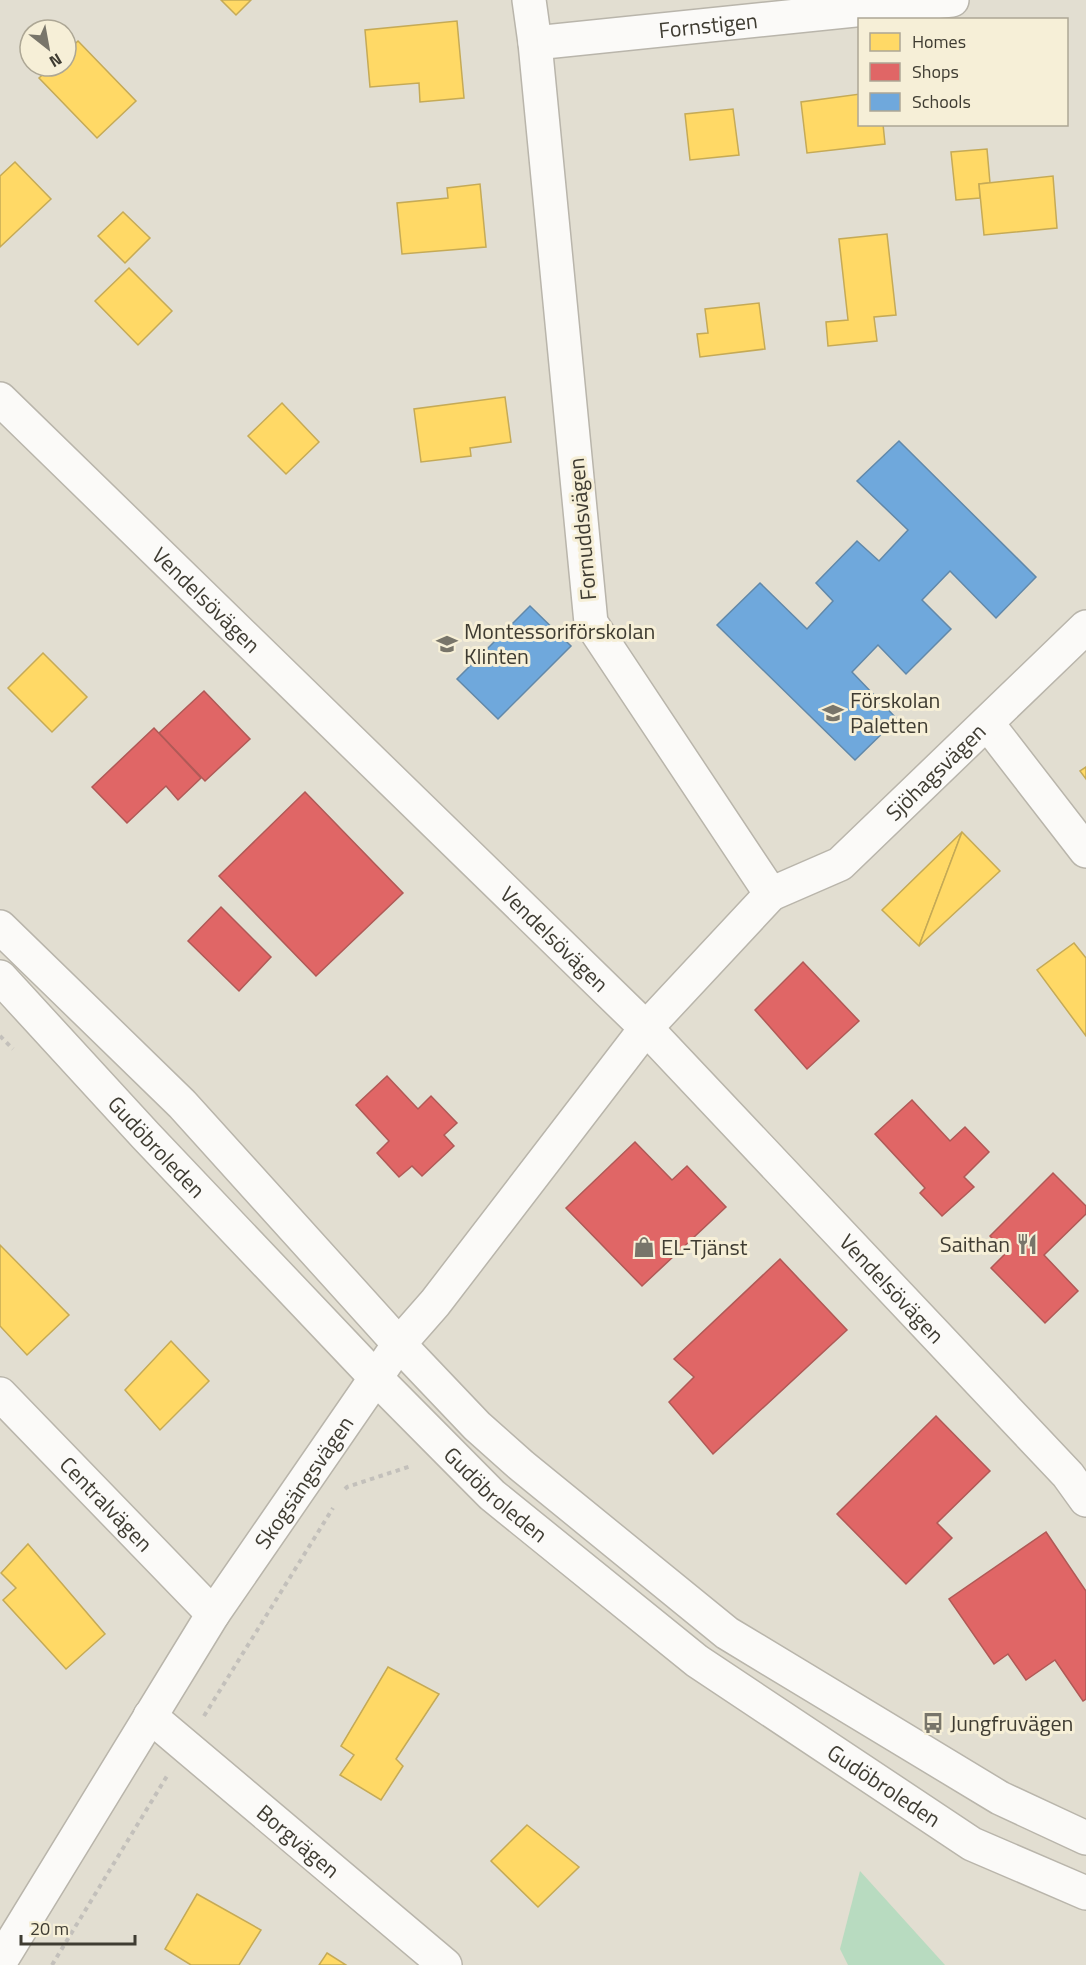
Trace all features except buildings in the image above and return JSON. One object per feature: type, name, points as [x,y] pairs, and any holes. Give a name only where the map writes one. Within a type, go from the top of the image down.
[{"type":"street","name":"Fornuddsvägen","points":[[529,0],[591,623],[771,894]]},
{"type":"street","name":"Fornstigen","points":[[535,43],[952,0]]},
{"type":"street","name":"Vendelsövägen","points":[[0,399],[646,1028],[1068,1475],[1086,1500]]},
{"type":"street","name":"Sjöhagsvägen","points":[[771,894],[840,864],[1086,627]]},
{"type":"street","points":[[987,723],[1086,851]]},
{"type":"street","points":[[646,1028],[771,894]]},
{"type":"street","name":"Gudöbroleden","points":[[0,927],[182,1104],[399,1344],[477,1426],[522,1466],[727,1633],[1000,1798],[1086,1839]]},
{"type":"street","name":"Gudöbroleden","points":[[0,977],[146,1136],[375,1377],[492,1495],[697,1662],[972,1844],[1086,1893]]},
{"type":"street","name":"Skogsängsvägen","points":[[0,1962],[213,1614],[375,1377],[399,1344],[435,1303],[646,1028]]},
{"type":"street","name":"Centralvägen","points":[[0,1394],[213,1614]]},
{"type":"street","name":"Borgvägen","points":[[150,1716],[446,1965]]},
{"type":"path","points":[[341,1497],[347,1487],[420,1463]]},
{"type":"path","points":[[52,1965],[185,1745],[334,1507]]},
{"type":"green space","points":[[860,1871],[945,1965],[848,1965],[840,1949]]},
{"type":"place","name":"Montessoriförskolan Klinten","points":[[447,644]]},
{"type":"place","name":"Förskolan Paletten","points":[[833,713]]},
{"type":"place","name":"Saithan","points":[[1027,1244]]},
{"type":"place","name":"EL-Tjänst","points":[[644,1247]]},
{"type":"place","name":"Jungfruvägen","points":[[933,1723]]}]
